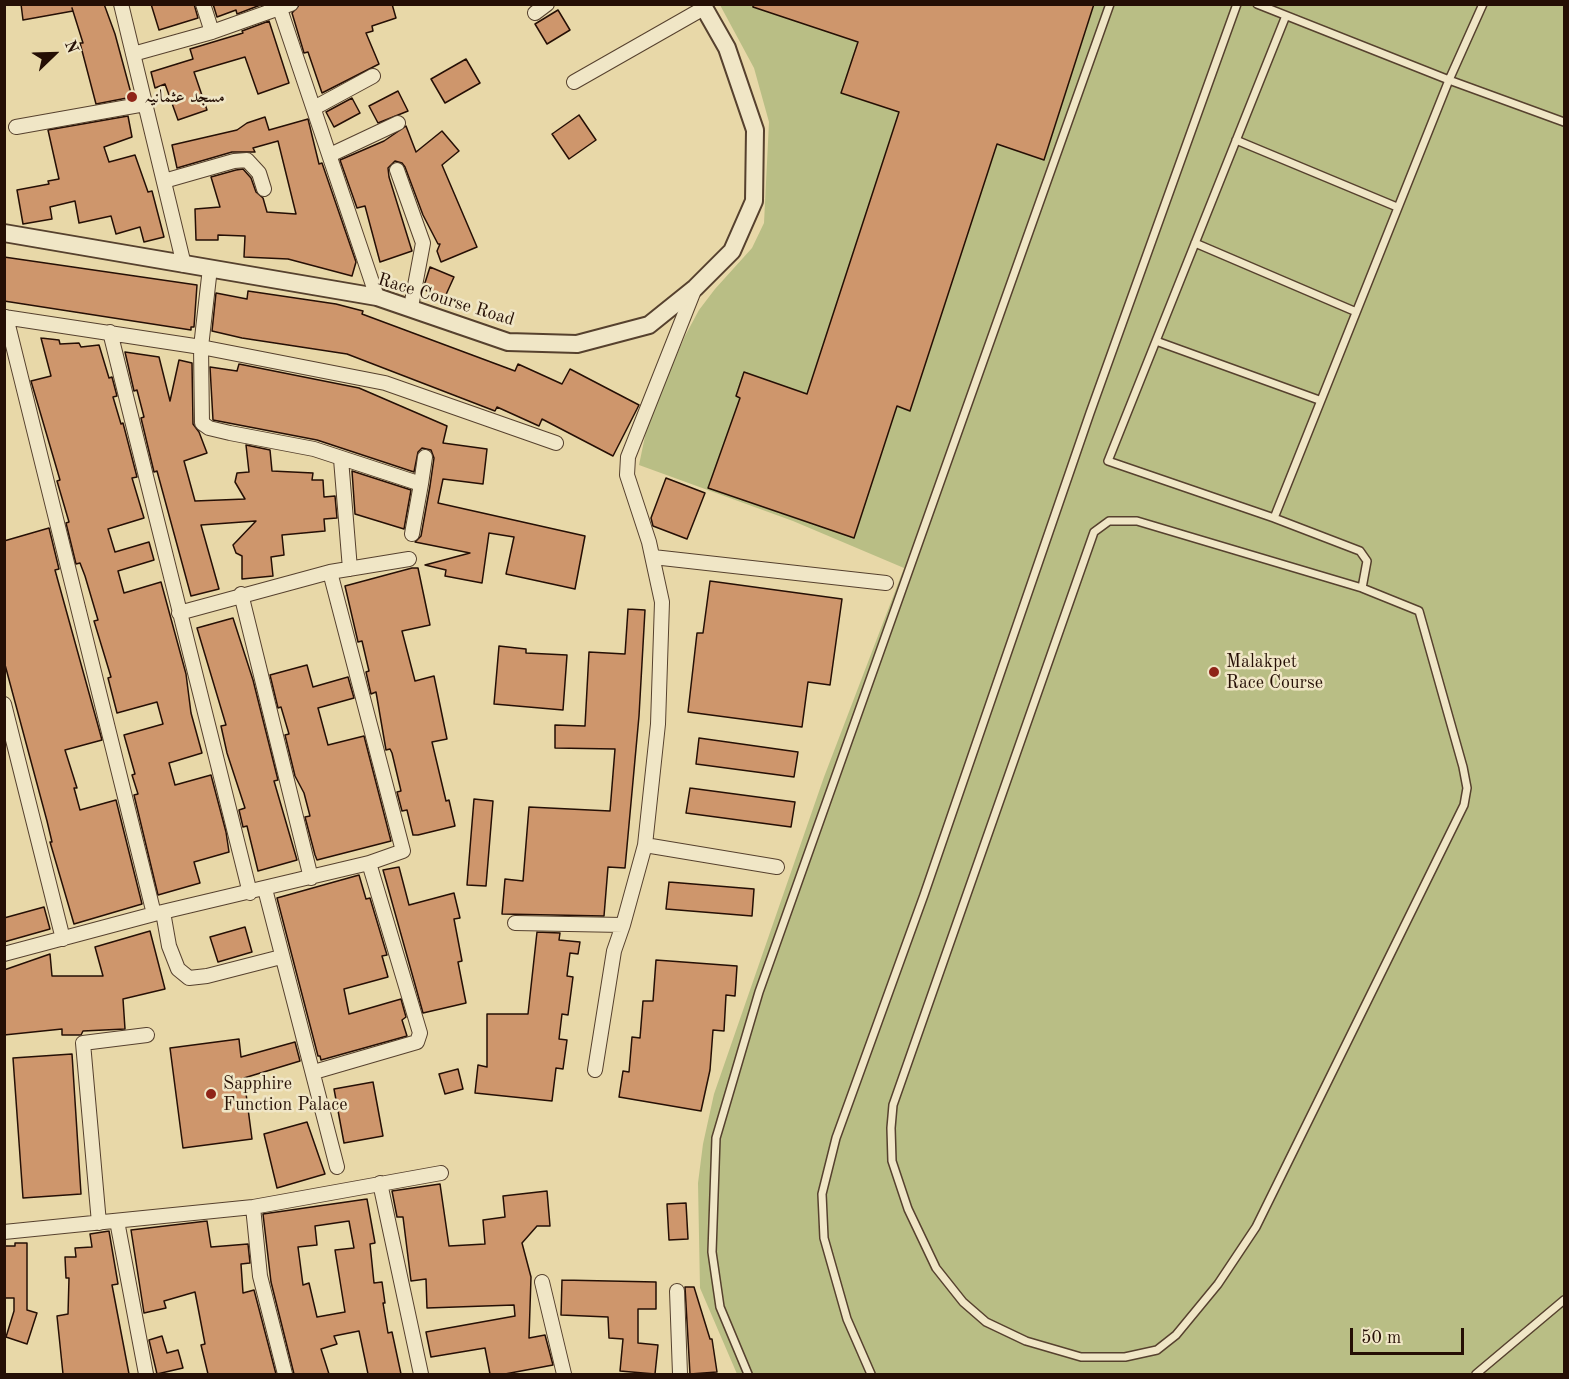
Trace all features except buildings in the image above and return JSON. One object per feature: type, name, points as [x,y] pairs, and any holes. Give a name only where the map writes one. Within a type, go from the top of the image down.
[{"type":"street","points":[[121,4],[184,265]]},
{"type":"street","points":[[203,4],[212,32]]},
{"type":"street","points":[[535,13],[547,4]]},
{"type":"street","points":[[574,82],[703,6]]},
{"type":"street","name":"Race Course Road","points":[[4,233],[376,297],[411,307],[508,342],[577,344],[649,325],[695,288],[732,251],[754,201],[755,130],[727,48],[703,6]]},
{"type":"street","points":[[133,54],[212,32],[286,7],[314,108],[376,297]]},
{"type":"street","points":[[314,108],[373,76]]},
{"type":"street","points":[[16,127],[146,104]]},
{"type":"street","points":[[330,155],[398,123]]},
{"type":"street","points":[[164,181],[234,161],[246,160],[259,173],[264,189]]},
{"type":"street","points":[[397,170],[423,243],[411,307]]},
{"type":"street","points":[[210,268],[201,347],[202,423],[209,429],[314,448],[341,459],[421,484]]},
{"type":"street","points":[[595,1070],[614,951],[645,845],[658,724],[662,602],[653,557],[627,475],[628,457],[695,288]]},
{"type":"street","points":[[281,957],[207,976],[189,978],[178,969],[158,913],[5,317],[201,347],[385,383],[556,443]]},
{"type":"street","points":[[110,332],[250,893]]},
{"type":"street","points":[[412,534],[425,457]]},
{"type":"street","points":[[341,459],[350,569]]},
{"type":"street","points":[[653,557],[886,583]]},
{"type":"street","points":[[179,614],[241,594],[330,572],[409,559]]},
{"type":"street","points":[[4,954],[158,913],[311,878],[403,852],[330,572]]},
{"type":"street","points":[[241,594],[311,878]]},
{"type":"street","points":[[4,704],[63,939]]},
{"type":"street","points":[[645,845],[777,867]]},
{"type":"street","points":[[314,1072],[417,1042],[420,1034],[369,863]]},
{"type":"street","points":[[265,889],[337,1167]]},
{"type":"street","points":[[515,923],[623,925]]},
{"type":"street","points":[[99,1223],[83,1043],[147,1035]]},
{"type":"street","points":[[4,1232],[253,1207],[441,1173]]},
{"type":"street","points":[[380,1183],[421,1374]]},
{"type":"street","points":[[253,1207],[260,1276],[285,1374]]},
{"type":"street","points":[[117,1221],[146,1374]]},
{"type":"street","points":[[542,1282],[564,1374]]},
{"type":"street","points":[[677,1291],[680,1374]]},
{"type":"lane","points":[[748,1374],[720,1307],[712,1252],[716,1138],[759,992],[1110,4]]},
{"type":"lane","points":[[871,1374],[847,1319],[824,1238],[822,1194],[836,1138],[924,895],[1089,413],[1237,4]]},
{"type":"lane","points":[[1257,4],[1285,18],[1564,122]]},
{"type":"lane","points":[[1274,518],[1354,310],[1449,80],[1483,4]]},
{"type":"lane","points":[[1285,18],[1108,461],[1274,518],[1360,551],[1367,561],[1362,588]]},
{"type":"lane","points":[[1236,140],[1396,207]]},
{"type":"lane","points":[[1195,243],[1354,310]]},
{"type":"lane","points":[[1156,341],[1319,400]]},
{"type":"lane","points":[[1109,521],[1137,521],[1362,588],[1419,611],[1467,788],[1464,806],[1257,1227],[1218,1284],[1176,1335],[1157,1350],[1125,1357],[1081,1357],[1026,1341],[986,1322],[963,1302],[936,1268],[908,1209],[892,1161],[893,1105],[1085,551],[1094,532],[1109,521]]},
{"type":"lane","points":[[1476,1374],[1564,1300]]},
{"type":"green space","name":"Malakpet Race Course","points":[[720,5],[1564,5],[1564,1374],[737,1374],[700,1288],[698,1183],[703,1144],[714,1094],[824,777],[904,568],[793,521],[639,465],[649,417],[685,336],[699,310],[752,248],[764,223],[769,122],[754,68]]},
{"type":"place","name":"مسجد عثمانیہ","points":[[132,97]]},
{"type":"place","name":"Malakpet Race Course","points":[[1214,672]]},
{"type":"place","name":"Sapphire Function Palace","points":[[211,1094]]}]
